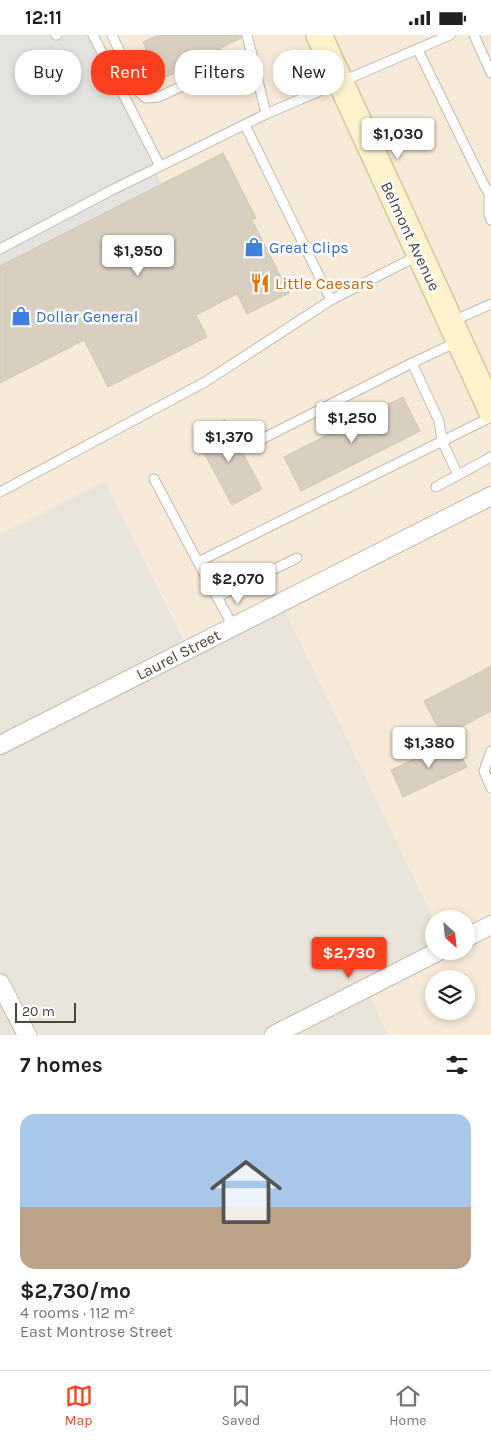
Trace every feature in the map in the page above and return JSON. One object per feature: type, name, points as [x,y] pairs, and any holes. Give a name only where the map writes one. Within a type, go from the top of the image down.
[{"type":"main road","name":"Belmont Avenue","points":[[319,35],[325,50]]},
{"type":"main road","name":"Belmont Avenue","points":[[344,93],[491,410]]},
{"type":"street","name":"Laurel Street","points":[[0,745],[491,496]]},
{"type":"street","points":[[475,933],[491,925]]},
{"type":"street","points":[[274,1035],[425,958]]},
{"type":"street","points":[[0,983],[27,1035]]},
{"type":"lane","points":[[92,35],[160,166]]},
{"type":"lane","points":[[112,35],[138,91],[146,98],[159,97],[175,89]]},
{"type":"lane","points":[[247,35],[251,50]]},
{"type":"lane","points":[[344,80],[450,35]]},
{"type":"lane","points":[[474,35],[491,73]]},
{"type":"lane","points":[[418,50],[486,189],[490,191],[489,215],[491,221]]},
{"type":"lane","points":[[262,95],[266,115]]},
{"type":"lane","points":[[0,249],[160,166],[310,95]]},
{"type":"lane","points":[[245,125],[331,300]]},
{"type":"lane","points":[[0,492],[205,382],[331,300],[420,255]]},
{"type":"lane","points":[[250,445],[412,363],[491,304]]},
{"type":"lane","points":[[412,363],[439,421],[442,441],[458,475]]},
{"type":"lane","points":[[198,562],[491,417]]},
{"type":"lane","points":[[436,487],[491,457]]},
{"type":"lane","points":[[154,479],[233,626]]},
{"type":"lane","points":[[217,597],[297,558]]},
{"type":"lane","points":[[491,751],[484,771],[491,788]]},
{"type":"shaded area","points":[[0,35],[491,35],[491,1035],[389,1035],[366,988],[425,958],[425,960],[475,960],[475,910],[430,910],[281,602],[189,648],[105,481],[0,534]]},
{"type":"shaded area","points":[[0,35],[89,35],[96,50],[91,50],[91,95],[118,95],[162,184],[0,266]]},
{"type":"shaded area","points":[[105,481],[188,648],[281,602],[430,910],[425,910],[425,956],[366,988],[389,1035],[0,1035],[0,534]]},
{"type":"building","points":[[159,35],[241,35],[241,38],[220,48],[221,50],[175,50],[175,73],[165,77],[165,50],[146,50],[143,42]]},
{"type":"building","points":[[223,153],[256,218],[252,220],[289,293],[247,314],[237,294],[196,315],[207,337],[108,387],[84,340],[0,383],[0,266]]},
{"type":"building","points":[[403,397],[420,431],[301,491],[284,457]]},
{"type":"building","points":[[225,420],[262,489],[232,505],[195,436]]},
{"type":"building","points":[[491,666],[491,711],[443,737],[424,701]]},
{"type":"building","points":[[454,741],[467,767],[403,797],[391,770]]},
{"type":"place","name":"Great Clips","points":[[254,247]]},
{"type":"place","name":"Little Caesars","points":[[260,283]]},
{"type":"place","name":"Dollar General","points":[[21,316]]}]
